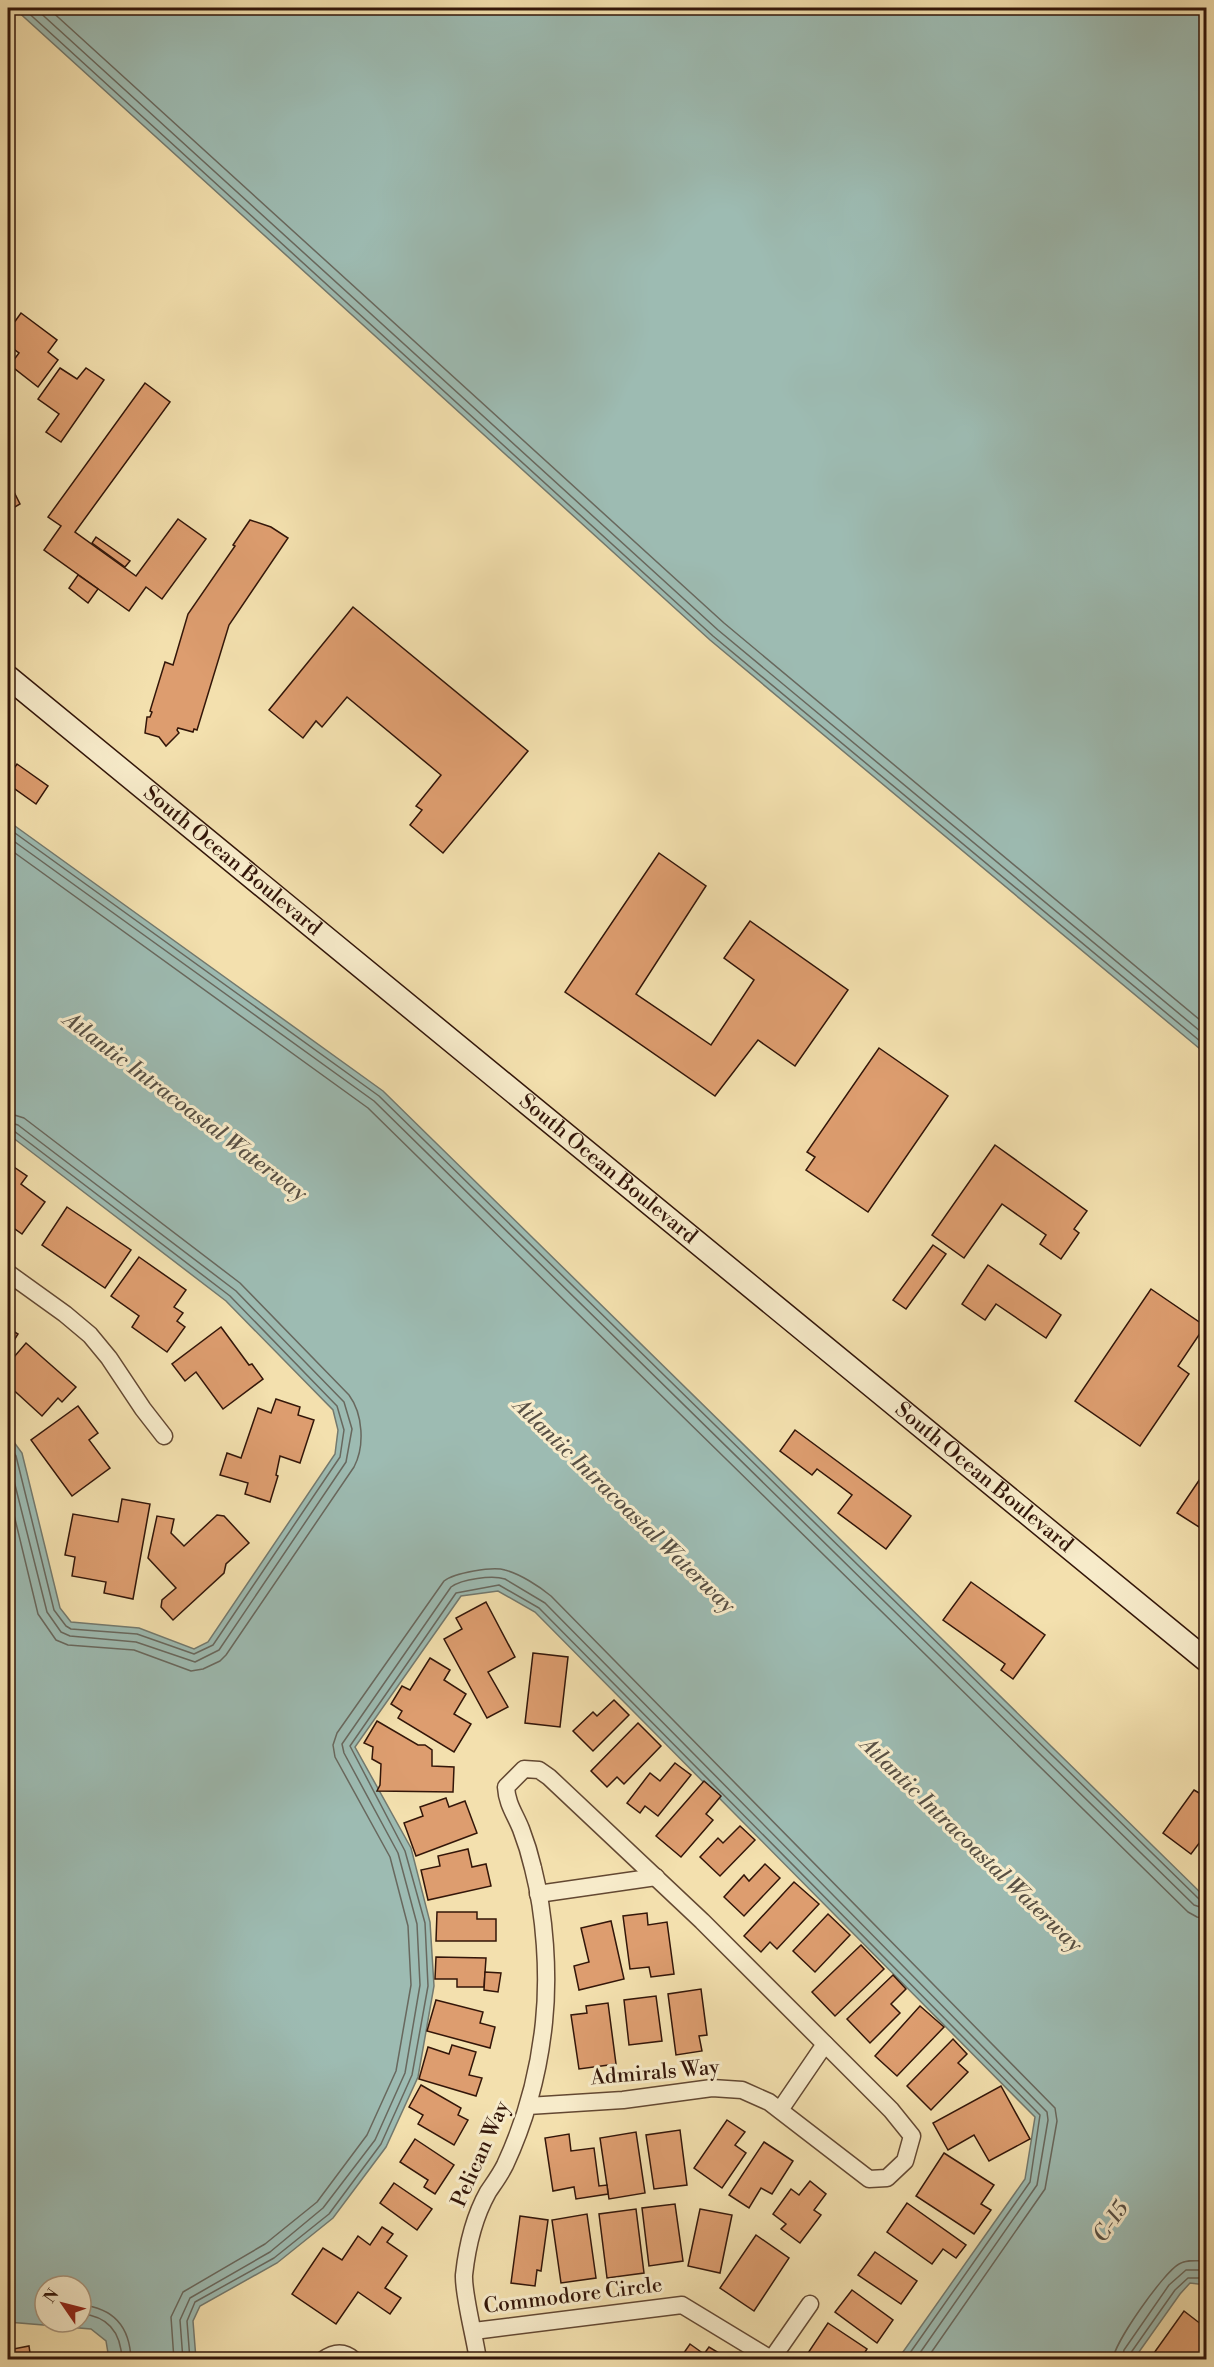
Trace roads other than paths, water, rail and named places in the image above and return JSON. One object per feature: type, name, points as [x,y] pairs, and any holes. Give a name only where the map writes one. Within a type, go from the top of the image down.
[{"type":"main road","name":"South Ocean Boulevard","points":[[8,677],[1206,1660]]},
{"type":"street","points":[[8,1273],[90,1335],[110,1358],[142,1409],[164,1436]]},
{"type":"street","name":"Pelican Way","points":[[478,2360],[464,2278],[466,2254],[474,2224],[487,2194],[504,2167],[528,2106],[537,2069],[544,2020],[546,1971],[538,1894],[533,1868],[520,1829],[507,1802],[506,1787],[524,1768],[538,1770],[549,1778],[656,1877],[825,2043],[891,2110],[912,2136]]},
{"type":"street","points":[[538,1894],[656,1877]]},
{"type":"street","points":[[780,2110],[825,2043]]},
{"type":"street","name":"Admirals Way","points":[[528,2106],[622,2100],[727,2088],[756,2095],[780,2110],[869,2179],[887,2178],[905,2161],[912,2136]]},
{"type":"street","points":[[771,2359],[810,2304]]},
{"type":"street","name":"Commodore Circle","points":[[474,2331],[682,2305],[771,2359]]},
{"type":"street","points":[[323,2360],[336,2353],[349,2355],[354,2360]]},
{"type":"water","points":[[14,8],[1206,8],[1206,1054],[710,640]]},
{"type":"water","points":[[8,821],[383,1091],[1206,1898],[1206,2285],[1190,2283],[1134,2359],[898,2359],[1025,2179],[1035,2117],[535,1612],[498,1591],[461,1596],[355,1747],[411,1848],[430,1922],[434,1986],[418,2077],[386,2147],[333,2218],[277,2263],[200,2306],[193,2321],[196,2359],[109,2359],[106,2341],[93,2331],[93,2274],[33,2274],[33,2324],[8,2322],[8,1434],[22,1453],[60,1608],[71,1622],[139,1628],[194,1649],[208,1642],[335,1454],[338,1430],[333,1410],[226,1301],[8,1134]]},
{"type":"water label","name":"Atlantic Intracoastal Waterway","points":[[185,1107]]},
{"type":"water label","name":"Atlantic Intracoastal Waterway","points":[[624,1506]]},
{"type":"water label","name":"Atlantic Intracoastal Waterway","points":[[971,1845]]},
{"type":"water label","name":"C-15","points":[[1111,2222]]}]
